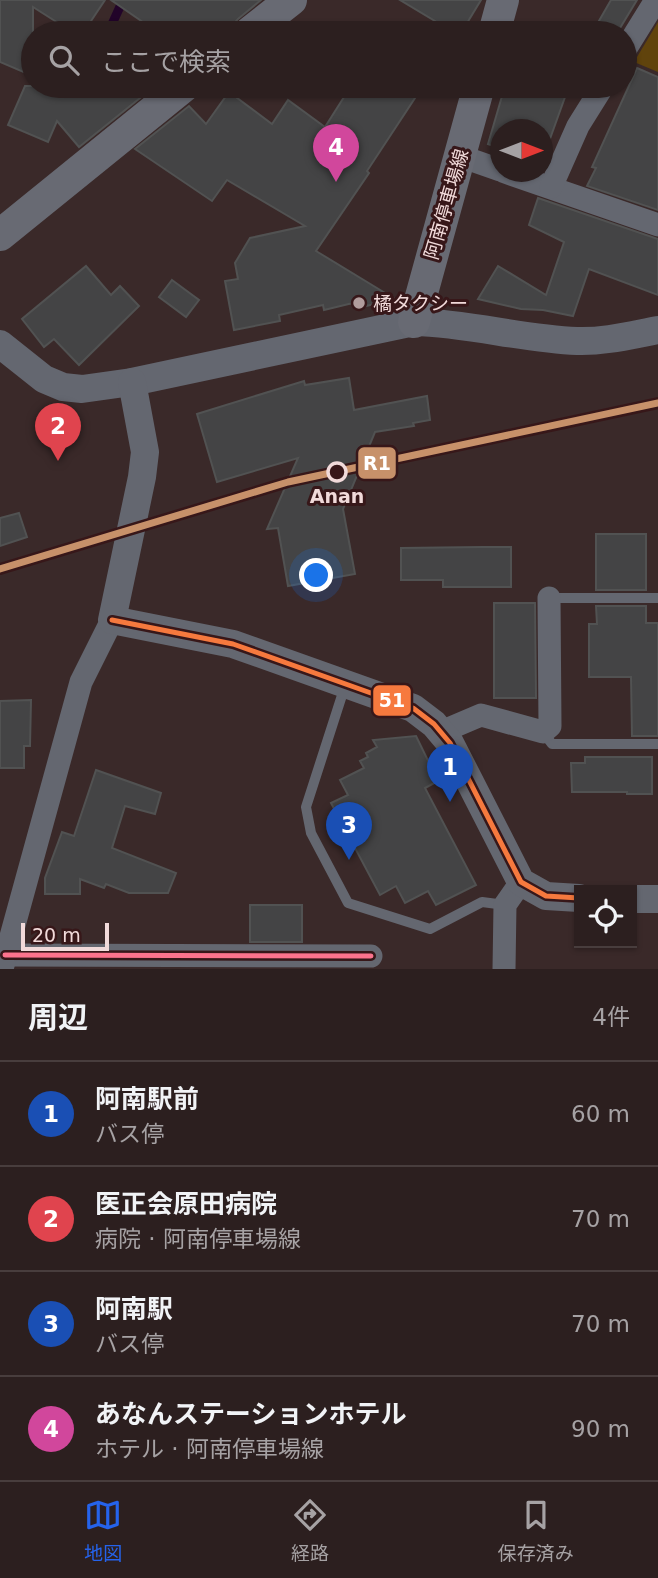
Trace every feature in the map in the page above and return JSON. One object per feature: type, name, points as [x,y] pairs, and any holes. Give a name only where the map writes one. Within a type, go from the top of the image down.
[{"type":"main road","points":[[264,21],[291,0]]},
{"type":"main road","points":[[497,21],[503,0]]},
{"type":"main road","points":[[0,235],[169,98]]},
{"type":"main road","name":"阿南停車場線","points":[[414,322],[476,98]]},
{"type":"street","points":[[637,31],[656,0]]},
{"type":"street","points":[[551,187],[578,126],[596,98]]},
{"type":"street","points":[[460,156],[490,166]]},
{"type":"street","points":[[536,182],[658,225]]},
{"type":"street","points":[[0,344],[44,379],[63,387],[82,388],[132,382],[414,322],[448,322],[527,336],[578,341],[614,339],[658,330]]},
{"type":"street","points":[[132,382],[145,452],[112,620],[81,682],[4,962],[372,956]]},
{"type":"street","points":[[441,732],[481,715],[543,732],[550,726],[549,598]]},
{"type":"street","points":[[112,620],[233,644],[413,708],[450,743],[520,882],[546,896],[574,898]]},
{"type":"street","points":[[504,969],[505,905],[520,882]]},
{"type":"street","points":[[637,899],[658,899]]},
{"type":"lane","points":[[549,598],[658,598]]},
{"type":"lane","points":[[346,684],[306,807],[311,833],[348,903],[430,929],[482,902],[505,905]]},
{"type":"lane","points":[[543,732],[552,744],[658,744]]},
{"type":"shaded area","points":[[658,22],[658,72],[637,63],[637,57]]},
{"type":"building","points":[[0,0],[105,0],[91,21],[55,21],[33,7],[33,21],[21,21],[21,71],[0,62]]},
{"type":"building","points":[[111,0],[261,0],[236,21],[141,21]]},
{"type":"building","points":[[400,0],[481,0],[468,21],[435,21]]},
{"type":"building","points":[[611,0],[637,0],[624,21],[599,21]]},
{"type":"building","points":[[637,68],[658,77],[658,210],[587,186],[596,168],[592,167],[623,98],[637,98]]},
{"type":"building","points":[[21,95],[21,98],[140,98],[79,147],[57,121],[48,142],[8,125]]},
{"type":"building","points":[[225,98],[237,98],[272,124],[288,100],[325,127],[343,98],[415,98],[367,171],[369,173],[316,251],[395,299],[358,308],[357,302],[324,310],[323,305],[279,315],[280,321],[234,330],[225,281],[238,279],[235,263],[250,238],[305,226],[227,180],[212,201],[135,149],[189,106],[206,124]]},
{"type":"building","points":[[501,98],[565,98],[553,130],[553,119],[495,119]]},
{"type":"building","points":[[538,198],[658,239],[658,295],[589,269],[573,316],[521,309],[478,299],[498,266],[546,295],[564,242],[529,225]]},
{"type":"building","points":[[86,266],[111,295],[120,286],[139,306],[79,365],[54,339],[44,347],[22,319]]},
{"type":"building","points":[[172,280],[199,300],[186,317],[159,297]]},
{"type":"building","points":[[349,378],[354,410],[427,396],[430,420],[413,423],[414,426],[375,432],[343,509],[355,574],[288,586],[278,528],[267,529],[298,458],[217,482],[197,414],[304,381],[305,385]]},
{"type":"building","points":[[19,513],[27,537],[0,546],[0,518]]},
{"type":"building","points":[[596,534],[646,534],[646,590],[596,590]]},
{"type":"building","points":[[511,547],[511,587],[443,587],[443,580],[401,580],[401,548]]},
{"type":"building","points":[[494,603],[535,603],[536,698],[494,698]]},
{"type":"building","points":[[596,606],[646,606],[646,623],[658,623],[658,736],[632,736],[631,677],[589,677],[589,624],[597,624]]},
{"type":"building","points":[[31,700],[30,746],[24,746],[24,768],[0,768],[0,701]]},
{"type":"building","points":[[416,736],[438,781],[425,788],[476,885],[436,905],[428,891],[405,903],[396,886],[380,895],[331,803],[348,795],[340,780],[364,768],[360,761],[368,757],[366,753],[377,747],[373,740]]},
{"type":"building","points":[[585,757],[652,757],[652,794],[572,792],[571,763],[585,763]]},
{"type":"building","points":[[96,770],[161,793],[155,814],[125,806],[112,848],[176,873],[168,893],[129,893],[106,884],[104,888],[80,879],[80,894],[45,894],[45,878],[62,832],[74,836]]},
{"type":"building","points":[[250,905],[302,905],[302,942],[250,942]]},
{"type":"waterway","points":[[113,21],[123,0]]},
{"type":"transit line","name":"R1","points":[[0,569],[288,482],[658,403]]},
{"type":"transit line","name":"51","points":[[112,620],[233,644],[413,708],[434,724],[450,743],[521,882],[546,896],[574,898]]},
{"type":"transit line","points":[[5,955],[371,956]]},
{"type":"place","name":"あなんステーションホテル","points":[[336,182]]},
{"type":"place","name":"橘タクシー","points":[[359,303]]},
{"type":"place","name":"医正会原田病院","points":[[58,461]]},
{"type":"place","name":"Anan","points":[[337,472]]},
{"type":"place","name":"阿南駅前","points":[[450,802]]},
{"type":"place","name":"阿南駅","points":[[349,860]]}]
